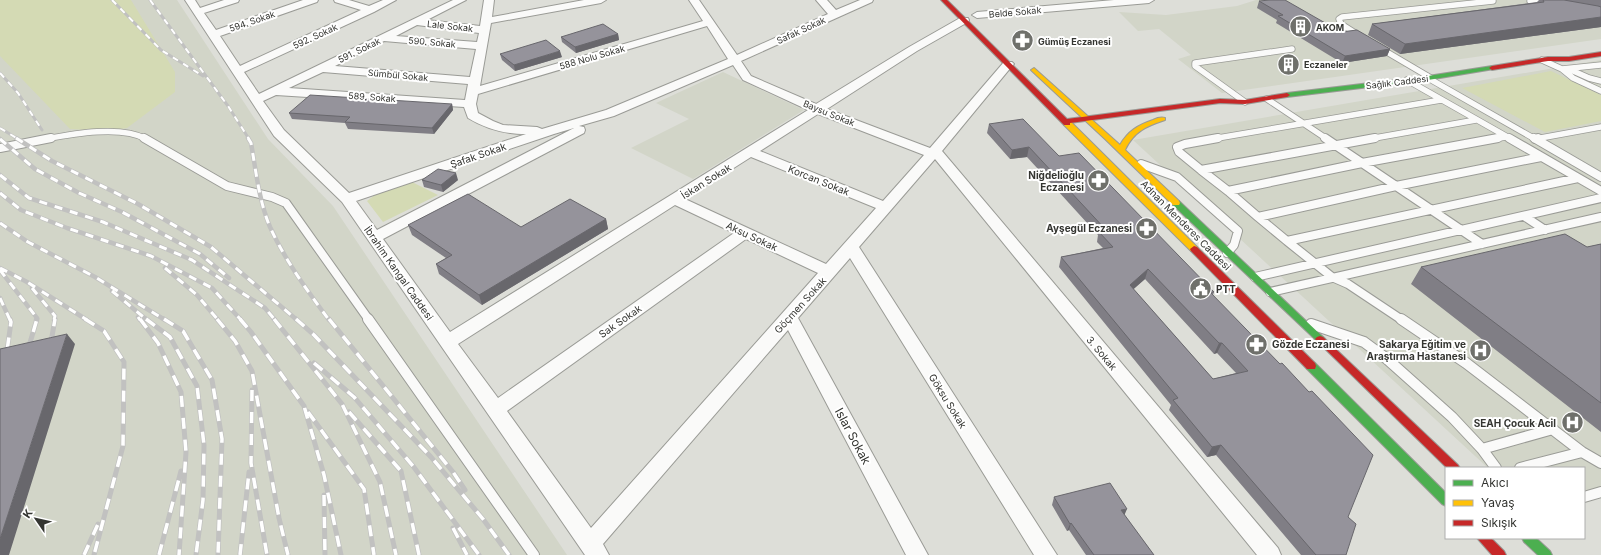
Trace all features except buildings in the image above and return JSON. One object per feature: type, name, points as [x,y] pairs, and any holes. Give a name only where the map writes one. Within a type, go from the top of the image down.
[{"type":"main road","name":"Adnan Menderes Caddesi","points":[[944,0],[989,26]]},
{"type":"main road","name":"Adnan Menderes Caddesi","points":[[971,15],[1008,64],[1445,500]]},
{"type":"main road","name":"Sağlık Caddesi","points":[[1545,59],[1551,55],[1601,47]]},
{"type":"main road","name":"Sağlık Caddesi","points":[[1066,121],[1220,101],[1245,102],[1429,78],[1545,59],[1560,60],[1601,54]]},
{"type":"main road","name":"Adnan Menderes Caddesi","points":[[1028,64],[1134,162],[1227,253],[1300,320],[1453,467]]},
{"type":"main road","points":[[1062,95],[1082,108],[1093,111],[1108,113],[1130,112]]},
{"type":"main road","name":"Sağlık Caddesi","points":[[1224,111],[1232,110],[1245,102]]},
{"type":"main road","points":[[1121,151],[1125,139],[1131,131],[1166,119],[1125,124]]},
{"type":"main road","points":[[1076,131],[1111,126]]},
{"type":"main road","points":[[1529,539],[1546,555]]},
{"type":"street","points":[[194,6],[234,0]]},
{"type":"street","name":"594. Sokak","points":[[213,34],[313,0]]},
{"type":"street","points":[[339,0],[370,10]]},
{"type":"street","name":"592. Sokak","points":[[238,71],[391,0]]},
{"type":"street","name":"591. Sokak","points":[[257,99],[461,0]]},
{"type":"street","points":[[489,0],[482,46],[470,104],[472,115],[486,124],[506,130],[549,131]]},
{"type":"street","name":"Lale Sokak","points":[[415,22],[485,26],[601,0]]},
{"type":"street","name":"Baysu Sokak","points":[[694,0],[747,78],[819,110],[934,152]]},
{"type":"street","points":[[821,0],[834,14]]},
{"type":"street","name":"Safak Sokak","points":[[735,60],[834,14],[868,0]]},
{"type":"street","name":"Belde Sokak","points":[[971,15],[1149,0]]},
{"type":"street","name":"İbrahim Kangal Caddesi","points":[[194,6],[279,133],[347,199],[594,549]]},
{"type":"street","name":"İskan Sokak","points":[[448,342],[819,110],[913,49],[971,15]]},
{"type":"street","name":"588 Nolu Sokak","points":[[474,86],[710,22]]},
{"type":"street","name":"590. Sokak","points":[[383,38],[482,46]]},
{"type":"street","name":"Şafak Sokak","points":[[374,238],[610,114],[735,60]]},
{"type":"street","name":"Göçmen Sokak","points":[[594,549],[789,317],[934,152],[1008,64]]},
{"type":"street","name":"Sümbül Sokak","points":[[320,68],[474,86]]},
{"type":"street","name":"589. Sokak","points":[[274,91],[470,104]]},
{"type":"street","name":"Şafak Sokak","points":[[347,199],[549,131],[610,114]]},
{"type":"street","name":"Korcan Sokak","points":[[751,152],[886,207]]},
{"type":"street","name":"3. Sokak","points":[[934,152],[1270,555]]},
{"type":"street","name":"Aksu Sokak","points":[[675,200],[829,272]]},
{"type":"street","name":"Sak Sokak","points":[[495,410],[745,233]]},
{"type":"street","name":"Göksu Sokak","points":[[851,247],[1046,555]]},
{"type":"street","name":"Islar Sokak","points":[[789,317],[917,555]]},
{"type":"lane","points":[[1366,40],[1341,24],[1339,20],[1342,17],[1492,1]]},
{"type":"lane","points":[[1530,1],[1552,5]]},
{"type":"lane","points":[[1373,43],[1429,78],[1601,177]]},
{"type":"lane","points":[[1245,102],[1194,66],[1195,63],[1292,49]]},
{"type":"lane","points":[[1545,59],[1562,68],[1570,69],[1601,65]]},
{"type":"lane","points":[[1562,68],[1563,72],[1568,75],[1601,90]]},
{"type":"lane","points":[[1570,69],[1589,78],[1601,81]]},
{"type":"lane","points":[[1408,80],[1601,191]]},
{"type":"lane","points":[[1267,98],[1482,244]]},
{"type":"lane","points":[[1441,100],[1185,144],[1177,147],[1179,152],[1228,191],[1314,264],[1332,277],[1348,284],[1466,363],[1582,452],[1601,463]]},
{"type":"lane","points":[[1201,170],[1334,144],[1476,120]]},
{"type":"lane","points":[[1535,139],[1601,127]]},
{"type":"lane","points":[[0,148],[87,133],[108,132],[138,135],[227,186],[242,192],[275,198],[286,203],[534,555]]},
{"type":"lane","points":[[1228,191],[1362,163],[1506,137]]},
{"type":"lane","points":[[1258,217],[1396,186],[1541,157]]},
{"type":"lane","points":[[1134,162],[1177,177],[1238,232],[1234,246],[1227,253]]},
{"type":"lane","points":[[1591,171],[1601,173]]},
{"type":"lane","points":[[1287,241],[1578,178]]},
{"type":"lane","points":[[1253,277],[1601,198]]},
{"type":"lane","points":[[1524,216],[1545,230]]},
{"type":"lane","points":[[1269,292],[1601,217]]},
{"type":"lane","points":[[1300,320],[1364,342],[1387,359],[1452,417],[1482,449],[1495,467]]},
{"type":"lane","points":[[1482,449],[1553,429]]},
{"type":"lane","points":[[1524,467],[1582,452]]},
{"type":"lane","points":[[1585,497],[1601,492]]},
{"type":"shaded area","points":[[0,0],[177,0],[268,139],[333,206],[567,555],[0,555]]},
{"type":"shaded area","points":[[1256,0],[1601,0],[1601,39],[1222,93],[1178,59],[1191,55],[1159,29],[1138,31],[1119,12],[1166,15],[1237,6]]},
{"type":"shaded area","name":"Sakarya Eğitim ve Araştırma Hastanesi","points":[[1601,60],[1601,494],[1585,497],[1585,467],[1487,467],[1133,140]]},
{"type":"shaded area","points":[[723,72],[804,110],[693,179],[631,148],[689,119],[656,103]]},
{"type":"green space","points":[[0,0],[131,0],[175,72],[175,92],[127,128],[109,131],[70,129],[0,56]]},
{"type":"green space","points":[[1551,71],[1601,95],[1601,121],[1545,132],[1462,88]]},
{"type":"green space","points":[[410,181],[438,195],[383,222],[367,201],[380,191]]},
{"type":"railway","points":[[112,0],[161,50],[203,76]]},
{"type":"railway","points":[[150,0],[228,106],[249,139]]},
{"type":"railway","points":[[0,73],[18,93],[42,130]]},
{"type":"railway","points":[[0,128],[18,139]]},
{"type":"railway","points":[[16,138],[52,161],[138,204],[211,247],[297,320]]},
{"type":"railway","points":[[248,138],[251,143],[260,196],[270,227],[290,264],[329,320]]},
{"type":"railway","points":[[0,139],[35,169],[79,193],[122,212],[200,254],[229,278]]},
{"type":"railway","points":[[0,175],[29,198],[103,222],[192,260],[265,308],[275,320]]},
{"type":"railway","points":[[0,193],[21,210],[67,228],[151,256],[212,288],[241,320]]},
{"type":"railway","points":[[0,223],[28,242],[95,277],[165,320]]},
{"type":"railway","points":[[0,268],[27,282],[87,320]]},
{"type":"railway","points":[[165,268],[197,295],[218,320]]},
{"type":"railway","points":[[0,270],[37,318],[36,320]]},
{"type":"railway","points":[[32,288],[55,316],[54,320]]},
{"type":"railway","points":[[112,291],[147,320]]},
{"type":"railway","points":[[0,298],[10,320]]},
{"type":"railway","points":[[0,369],[7,351],[11,322],[10,319]]},
{"type":"railway","points":[[27,353],[37,319]]},
{"type":"railway","points":[[50,348],[55,319]]},
{"type":"railway","points":[[85,319],[104,331],[124,362],[123,446],[94,555]]},
{"type":"railway","points":[[140,319],[158,343],[181,392],[186,452],[179,555]]},
{"type":"railway","points":[[146,319],[170,337],[197,386],[204,445],[203,500],[196,555]]},
{"type":"railway","points":[[164,319],[183,331],[212,380],[222,439],[218,555]]},
{"type":"railway","points":[[217,319],[235,341],[252,371],[279,518],[288,555]]},
{"type":"railway","points":[[240,319],[304,406],[324,475],[341,555]]},
{"type":"railway","points":[[274,319],[342,404],[380,482],[396,555]]},
{"type":"railway","points":[[296,319],[314,335],[431,457],[483,519],[509,555]]},
{"type":"railway","points":[[329,319],[453,472],[465,490]]},
{"type":"railway","points":[[314,363],[354,397],[413,466],[479,555]]},
{"type":"railway","points":[[252,390],[251,463],[267,555]]},
{"type":"railway","points":[[308,412],[364,489],[374,555]]},
{"type":"railway","points":[[349,412],[401,471],[419,555]]},
{"type":"railway","points":[[159,555],[181,471]]},
{"type":"railway","points":[[240,555],[249,472]]},
{"type":"railway","points":[[324,495],[325,555]]},
{"type":"railway","points":[[84,555],[98,524]]},
{"type":"railway","points":[[453,528],[467,555]]},
{"type":"traffic: fast","points":[[1287,95],[1428,78],[1492,68]]},
{"type":"traffic: fast","points":[[1176,203],[1320,339]]},
{"type":"traffic: fast","points":[[1311,366],[1445,500]]},
{"type":"traffic: fast","points":[[1529,539],[1546,555]]},
{"type":"traffic: slow","points":[[1034,70],[1108,137],[1176,203]]},
{"type":"traffic: slow","points":[[1121,151],[1128,137],[1137,129],[1163,119]]},
{"type":"traffic: slow","points":[[1067,123],[1194,249]]},
{"type":"traffic: jam","points":[[944,0],[1067,123]]},
{"type":"traffic: jam","points":[[1492,68],[1548,59],[1569,59],[1601,54]]},
{"type":"traffic: jam","points":[[1066,121],[1220,101],[1245,102],[1287,95]]},
{"type":"traffic: jam","points":[[1194,249],[1311,366]]},
{"type":"traffic: jam","points":[[1320,339],[1453,467]]},
{"type":"traffic: jam","points":[[1484,539],[1500,555]]},
{"type":"place","name":"AKOM","points":[[1301,27]]},
{"type":"place","name":"Gümüş Eczanesi","points":[[1023,41]]},
{"type":"place","name":"Eczaneler","points":[[1289,64]]},
{"type":"place","name":"Niğdelioğlu Eczanesi","points":[[1099,181]]},
{"type":"place","name":"Ayşegül Eczanesi","points":[[1147,228]]},
{"type":"place","name":"PTT","points":[[1200,289]]},
{"type":"place","name":"Gözde Eczanesi","points":[[1256,344]]},
{"type":"place","name":"Sakarya Eğitim ve Araştırma Hastanesi","points":[[1481,350]]},
{"type":"place","name":"SEAH Çocuk Acil","points":[[1572,423]]}]
